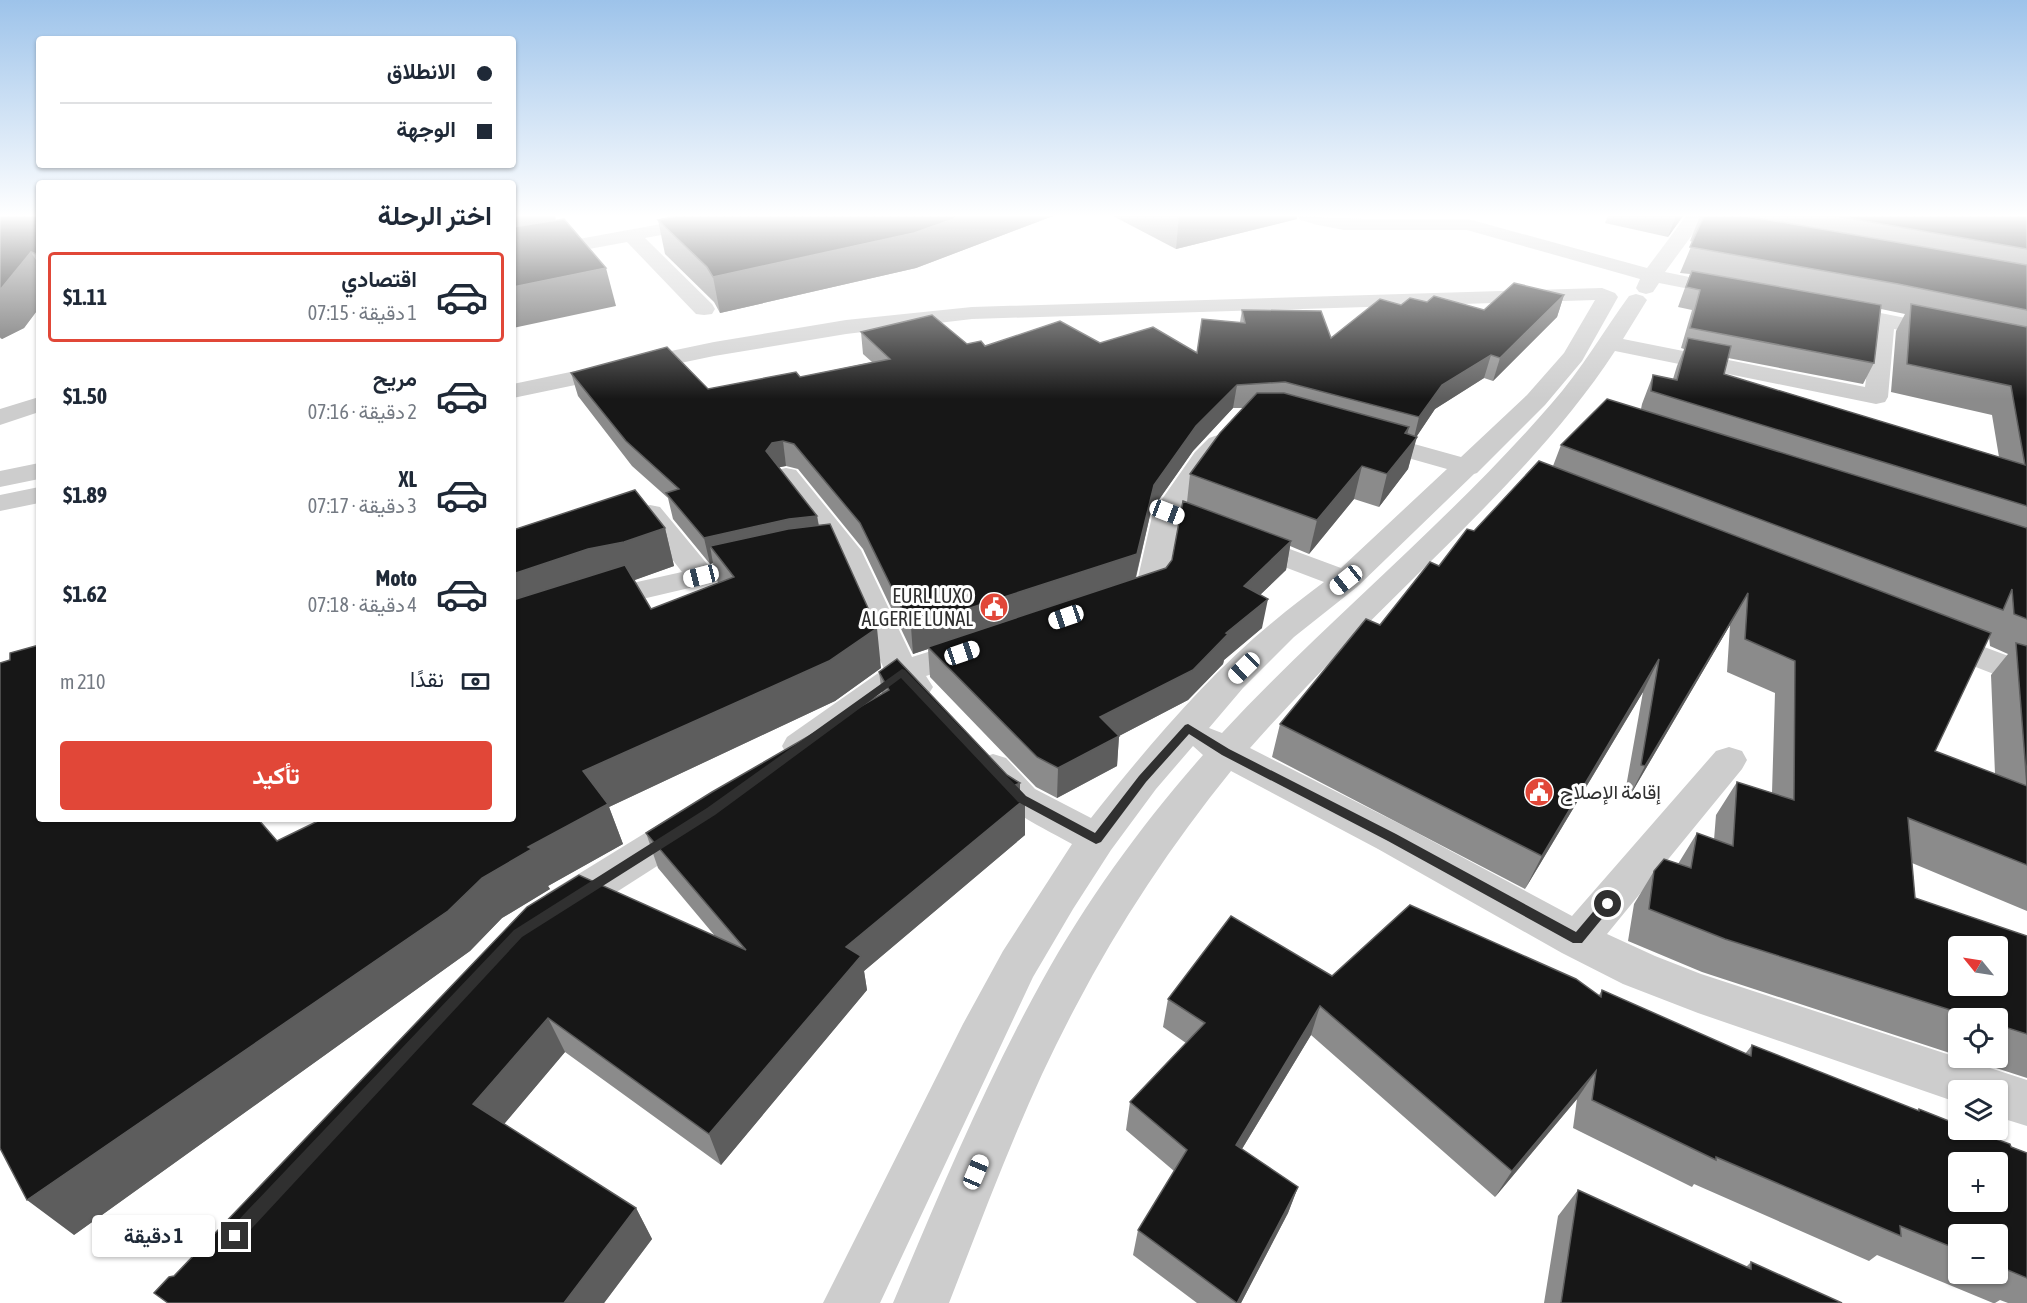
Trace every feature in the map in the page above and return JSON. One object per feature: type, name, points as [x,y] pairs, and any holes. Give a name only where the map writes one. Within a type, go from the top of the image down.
[{"type":"street","points":[[672,277],[704,309]]},
{"type":"street","points":[[1601,277],[1625,286]]},
{"type":"street","points":[[851,1303],[1003,992],[1058,897],[1096,839],[1143,779],[1231,680],[1283,630],[1346,580],[1468,467],[1557,378],[1631,277]]},
{"type":"street","points":[[921,1303],[985,1150],[1029,1053],[1082,952],[1131,875],[1171,819],[1278,694],[1516,475],[1574,410],[1609,343],[1625,286],[1634,277]]},
{"type":"street","points":[[516,390],[725,347],[846,327],[972,313],[1625,286]]},
{"type":"street","points":[[516,373],[763,323],[926,299],[1017,293],[1625,286],[1756,296]]},
{"type":"street","points":[[1814,306],[2027,349]]},
{"type":"street","points":[[1609,343],[1876,397],[1884,319]]},
{"type":"street","points":[[0,396],[36,385]]},
{"type":"street","points":[[0,417],[36,405]]},
{"type":"street","points":[[1095,607],[1150,588],[1204,458],[1244,415]]},
{"type":"street","points":[[1346,433],[1468,467]]},
{"type":"street","points":[[0,479],[36,472]]},
{"type":"street","points":[[786,476],[902,672],[934,706]]},
{"type":"street","points":[[0,503],[36,496]]},
{"type":"street","points":[[651,513],[701,576]]},
{"type":"street","points":[[1223,533],[1346,580]]},
{"type":"street","points":[[516,631],[612,597],[782,559]]},
{"type":"street","points":[[1916,632],[2027,676]]},
{"type":"street","points":[[776,764],[902,672],[1006,638]]},
{"type":"street","points":[[1188,728],[1226,752],[1392,838],[1577,940],[1639,970],[1698,993],[1959,1080]]},
{"type":"street","points":[[974,748],[1022,799],[1096,839]]},
{"type":"street","points":[[1577,940],[1729,760]]},
{"type":"street","points":[[528,927],[720,805]]},
{"type":"street","points":[[2008,1097],[2027,1104]]},
{"type":"building","points":[[0,277],[11,277],[0,290]]},
{"type":"building","points":[[516,277],[563,277],[516,286]]},
{"type":"building","points":[[1690,277],[1724,277],[1881,305],[1874,363],[1690,328],[1700,290],[1686,287]]},
{"type":"building","points":[[1858,277],[2027,277],[2027,310]]},
{"type":"building","points":[[1514,283],[1564,295],[1500,358],[1491,355],[1442,385],[1419,417],[1285,382],[1237,385],[1196,426],[1154,485],[1137,554],[911,627],[860,523],[794,444],[783,441],[772,443],[766,451],[817,516],[789,519],[704,538],[666,493],[679,489],[626,441],[571,373],[667,347],[708,389],[796,372],[800,377],[890,359],[861,332],[932,315],[967,344],[981,341],[985,346],[1060,321],[1100,343],[1153,327],[1197,353],[1202,319],[1245,323],[1242,310],[1321,311],[1331,338],[1380,299],[1401,305],[1410,298],[1427,302],[1434,296],[1484,310]]},
{"type":"building","points":[[1911,304],[2027,327],[2027,506],[1651,391],[1653,375],[1677,380],[1688,338],[1731,346],[1724,374],[2025,465],[2011,386],[1907,364]]},
{"type":"building","points":[[1257,393],[1284,393],[1409,427],[1405,433],[1417,437],[1387,474],[1362,466],[1317,520],[1190,474],[1220,433]]},
{"type":"building","points":[[1607,399],[2027,528],[2027,619],[2014,614],[2012,589],[2003,610],[1561,445]]},
{"type":"building","points":[[1539,461],[1991,633],[1935,751],[2027,786],[2027,865],[1908,818],[1915,898],[2027,936],[2027,1034],[2008,1028],[2008,1008],[1948,1009],[1725,939],[1649,909],[1654,871],[1664,859],[1691,868],[1697,833],[1733,846],[1737,782],[1794,800],[1795,661],[1745,639],[1748,593],[1645,766],[1641,765],[1659,659],[1542,856],[1280,724],[1366,619],[1380,625],[1430,562],[1439,566],[1467,529],[1474,531]]},
{"type":"building","points":[[635,490],[665,528],[624,542],[588,549],[516,573],[516,529]]},
{"type":"building","points":[[1183,501],[1291,541],[1244,586],[1268,599],[1226,633],[1228,634],[1193,670],[1100,717],[1119,736],[1058,768],[1037,757],[928,647],[1166,568],[1172,560]]},
{"type":"building","points":[[830,524],[877,628],[829,661],[583,771],[608,804],[528,847],[532,849],[482,878],[448,911],[27,1200],[0,1148],[0,663],[10,660],[10,653],[36,646],[36,822],[261,822],[277,841],[316,822],[516,822],[516,599],[625,565],[651,609],[734,577],[710,546],[788,529]]},
{"type":"building","points":[[2016,643],[2027,646],[2027,786]]},
{"type":"building","points":[[897,659],[1007,775],[1020,783],[1009,788],[1025,799],[846,947],[861,956],[709,1134],[548,1018],[473,1104],[636,1208],[564,1303],[168,1303],[154,1293],[169,1277],[174,1276],[527,907],[579,875],[746,950],[646,833],[712,792],[889,690],[879,672]]},
{"type":"building","points":[[1410,905],[1576,979],[1601,997],[1602,990],[1751,1056],[1752,1045],[1948,1121],[1948,1140],[1999,1140],[2010,1144],[2011,1147],[2027,1153],[2027,1278],[2008,1270],[2008,1224],[1948,1224],[1948,1246],[1900,1226],[1901,1236],[1716,1157],[1716,1160],[1592,1100],[1596,1071],[1512,1171],[1320,1006],[1236,1145],[1298,1187],[1237,1303],[1138,1230],[1187,1150],[1130,1102],[1205,1023],[1168,999],[1231,916],[1332,976]]},
{"type":"building","points":[[1578,1190],[1751,1269],[1751,1262],[1842,1303],[1561,1303]]},
{"type":"place","name":"EURL LUXO ALGERIE LUNAL","points":[[994,607]]},
{"type":"place","name":"إقامة الإصلاح","points":[[1539,792]]},
{"type":"route","points":[[235,1236],[518,933],[711,812],[902,672],[1022,799],[1096,839],[1143,779],[1188,728],[1226,752],[1392,838],[1577,940],[1608,904]]}]
